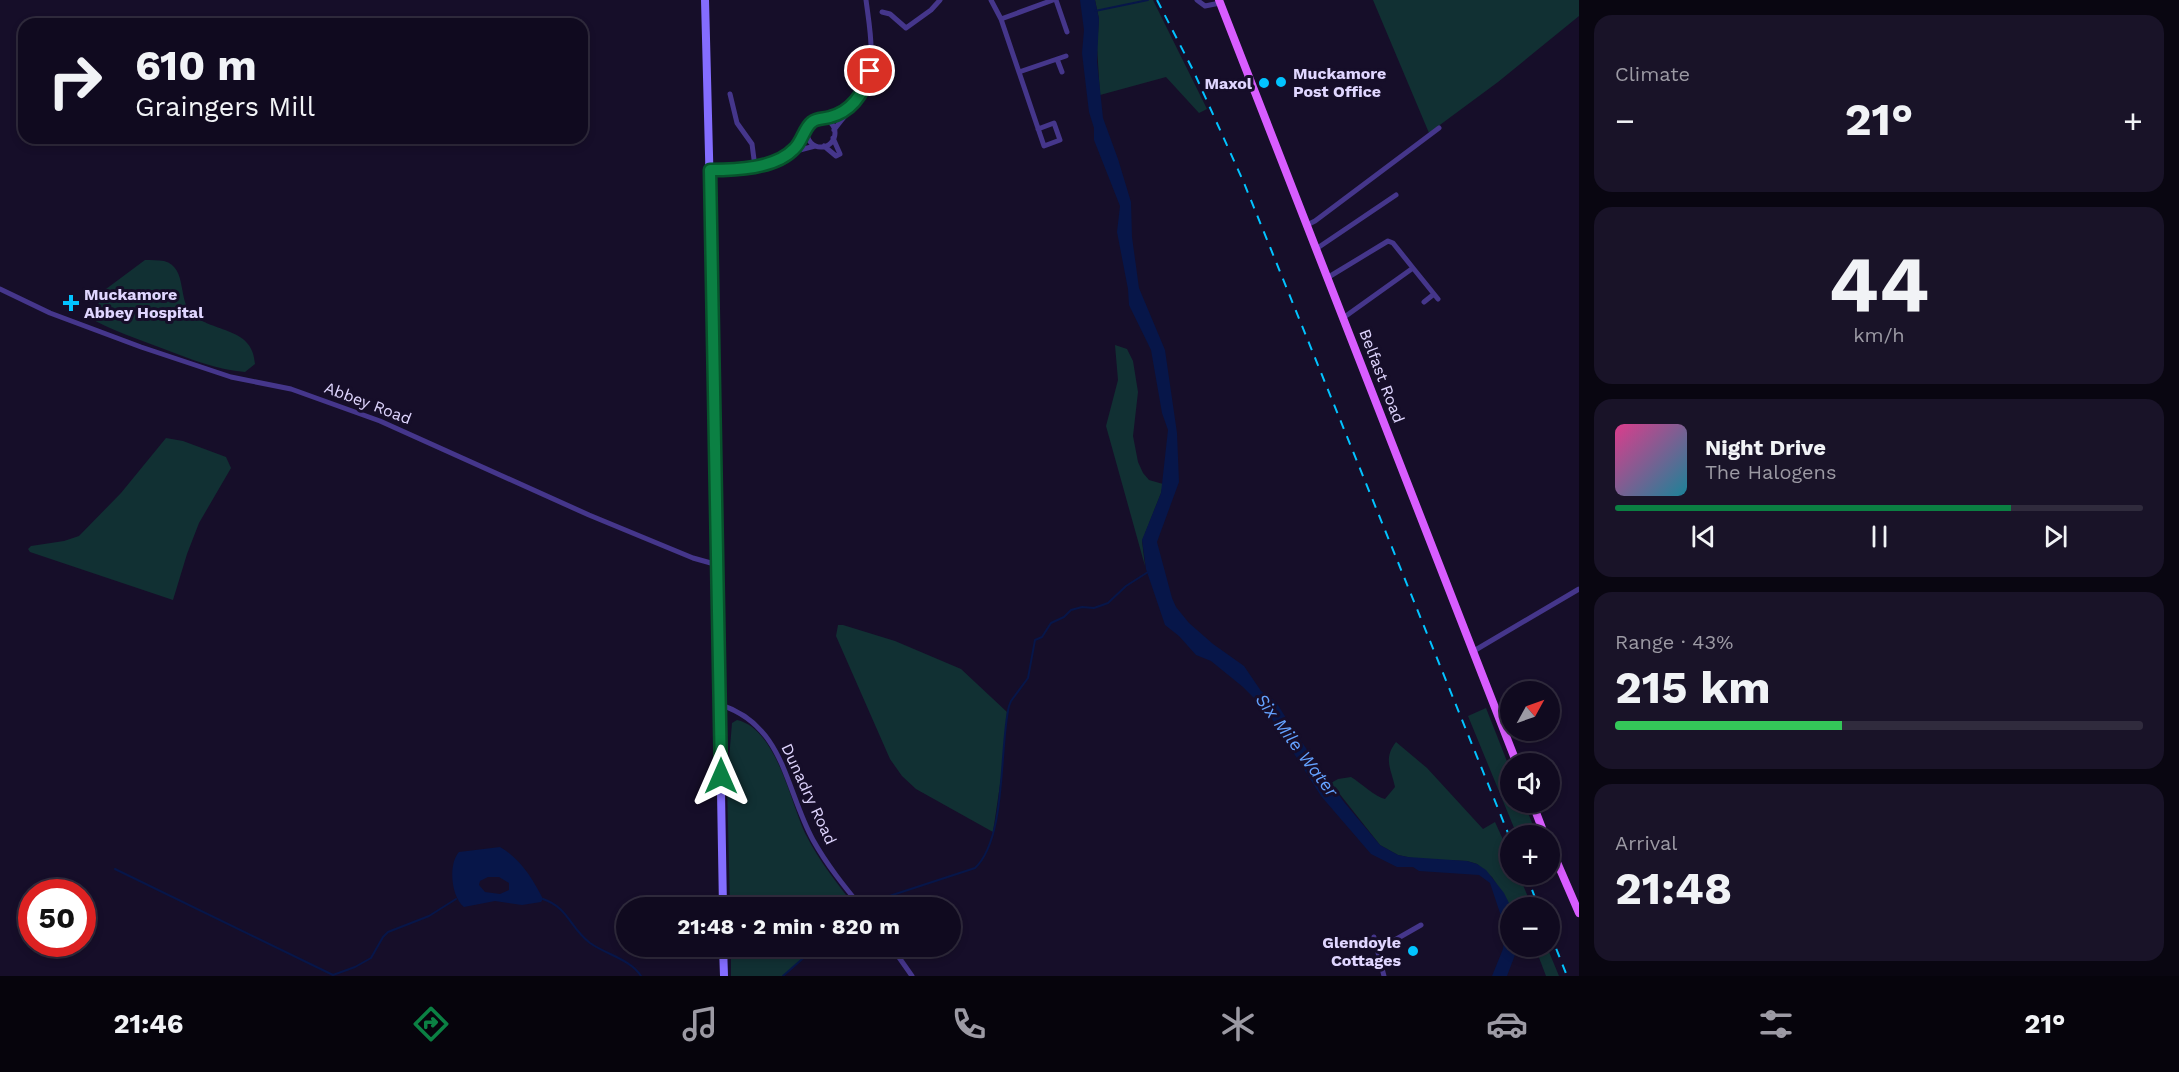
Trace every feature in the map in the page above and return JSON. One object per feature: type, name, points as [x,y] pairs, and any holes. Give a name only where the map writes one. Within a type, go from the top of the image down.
[{"type":"main road","points":[[705,0],[723,897]]},
{"type":"main road","name":"Belfast Road","points":[[1219,1],[1513,753]]},
{"type":"main road","points":[[1560,869],[1579,914]]},
{"type":"main road","points":[[723,957],[724,976]]},
{"type":"street","points":[[834,130],[864,88],[872,63],[866,0]]},
{"type":"street","points":[[882,12],[890,14],[906,28],[940,0]]},
{"type":"street","points":[[991,0],[1001,19],[1038,129],[1044,146],[1060,140],[1054,123],[1038,129]]},
{"type":"street","points":[[1001,19],[1054,0],[1067,32]]},
{"type":"street","points":[[1197,0],[1204,6],[1219,1]]},
{"type":"street","points":[[1019,72],[1066,56]]},
{"type":"street","points":[[1057,59],[1062,72]]},
{"type":"street","points":[[730,94],[738,125],[752,144],[755,167]]},
{"type":"street","points":[[792,152],[810,123],[838,114],[852,106]]},
{"type":"street","points":[[822,119],[830,122],[840,154],[836,156],[824,146]]},
{"type":"street","points":[[1307,225],[1439,128]]},
{"type":"street","points":[[807,130],[808,140],[815,146]]},
{"type":"street","points":[[710,170],[755,167],[792,152],[824,146],[834,138]]},
{"type":"street","points":[[1316,249],[1396,195]]},
{"type":"street","points":[[1327,278],[1388,241],[1393,243],[1436,296],[1424,302]]},
{"type":"street","points":[[1343,318],[1413,268]]},
{"type":"street","name":"Abbey Road","points":[[0,289],[50,313],[141,347],[231,376],[291,389],[380,420],[589,515],[693,558],[718,565]]},
{"type":"street","points":[[1472,652],[1579,589]]},
{"type":"street","name":"Dunadry Road","points":[[720,705],[747,716],[765,734],[781,764],[813,840],[836,876],[853,897]]},
{"type":"street","points":[[1378,949],[1421,925]]},
{"type":"street","points":[[1374,937],[1384,976]]},
{"type":"street","points":[[899,957],[912,976]]},
{"type":"green space","points":[[1095,0],[1153,0],[1207,109],[1199,113],[1166,77],[1100,95],[1097,47],[1099,19]]},
{"type":"green space","points":[[1373,0],[1579,0],[1579,16],[1498,82],[1429,133]]},
{"type":"green space","points":[[145,260],[164,261],[172,265],[180,278],[185,302],[194,316],[241,337],[253,352],[255,364],[245,372],[214,366],[134,338],[86,316],[99,303],[106,289]]},
{"type":"green space","points":[[1115,345],[1127,349],[1133,361],[1138,392],[1133,436],[1138,462],[1149,480],[1163,484],[1142,541],[1145,566],[1106,426],[1118,380]]},
{"type":"green space","points":[[166,438],[183,441],[226,457],[231,468],[199,523],[173,600],[30,552],[28,549],[31,546],[64,541],[79,536],[121,493]]},
{"type":"green space","points":[[838,625],[895,641],[961,669],[1007,712],[1002,771],[993,832],[916,789],[902,776],[890,759],[836,636]]},
{"type":"green space","points":[[1486,708],[1504,753],[1500,753],[1500,794],[1468,716]]},
{"type":"green space","points":[[737,720],[751,726],[772,752],[811,845],[848,897],[730,897],[727,784],[732,723]]},
{"type":"green space","points":[[1396,742],[1427,768],[1483,829],[1495,822],[1500,833],[1500,885],[1523,885],[1528,897],[1505,897],[1492,877],[1477,864],[1467,861],[1417,859],[1398,855],[1380,845],[1331,783],[1338,779],[1351,777],[1372,793],[1385,799],[1395,787],[1389,759]]},
{"type":"green space","points":[[1508,813],[1528,813],[1533,825],[1513,825]]},
{"type":"green space","points":[[731,957],[805,957],[783,976],[731,976]]},
{"type":"green space","points":[[1539,957],[1551,957],[1559,976],[1546,976]]},
{"type":"water","name":"Six Mile Water","points":[[1080,0],[1095,0],[1099,19],[1097,61],[1103,118],[1131,202],[1132,237],[1139,288],[1165,350],[1177,433],[1179,482],[1157,542],[1176,607],[1189,623],[1213,644],[1244,666],[1261,691],[1276,702],[1344,802],[1380,845],[1398,855],[1408,857],[1467,861],[1477,864],[1486,870],[1506,897],[1500,897],[1500,913],[1490,883],[1479,875],[1419,871],[1413,867],[1397,867],[1371,854],[1321,796],[1267,711],[1243,687],[1211,661],[1196,655],[1179,636],[1165,625],[1146,569],[1142,540],[1161,493],[1168,430],[1162,413],[1151,350],[1129,305],[1117,232],[1120,206],[1094,140],[1082,53],[1084,30]]},
{"type":"water","points":[[500,847],[514,857],[525,870],[543,899],[541,902],[522,905],[495,901],[464,907],[456,896],[452,880],[453,864],[459,852]],"holes":[[[488,877],[499,877],[509,883],[509,890],[500,894],[485,892],[479,885],[480,881]]]},
{"type":"water","points":[[1500,956],[1514,957],[1507,976],[1492,976]]},
{"type":"waterway","points":[[1095,11],[1148,0]]},
{"type":"waterway","points":[[886,897],[975,868],[985,854],[997,815],[1009,706],[1028,678],[1035,640],[1042,637],[1051,623],[1064,617],[1071,610],[1082,607],[1094,608],[1108,603],[1126,586],[1148,572]]},
{"type":"waterway","points":[[115,869],[333,975],[371,958],[388,932],[429,916],[456,899]]},
{"type":"waterway","points":[[543,899],[558,907],[590,943],[625,961],[641,976]]},
{"type":"waterway","points":[[783,976],[805,957]]},
{"type":"railway","points":[[1157,0],[1193,70],[1244,183],[1505,825]]},
{"type":"railway","points":[[1530,885],[1535,897]]},
{"type":"railway","points":[[1559,957],[1567,976]]},
{"type":"place","name":"Muckamore Post Office","points":[[1281,82]]},
{"type":"place","name":"Maxol","points":[[1264,83]]},
{"type":"place","name":"Muckamore Abbey Hospital","points":[[71,303]]},
{"type":"place","name":"Glendoyle Cottages","points":[[1413,951]]},
{"type":"route","points":[[721,776],[710,170],[755,167],[792,152],[801,141],[810,123],[846,111],[852,106],[862,93],[870,71]]}]
